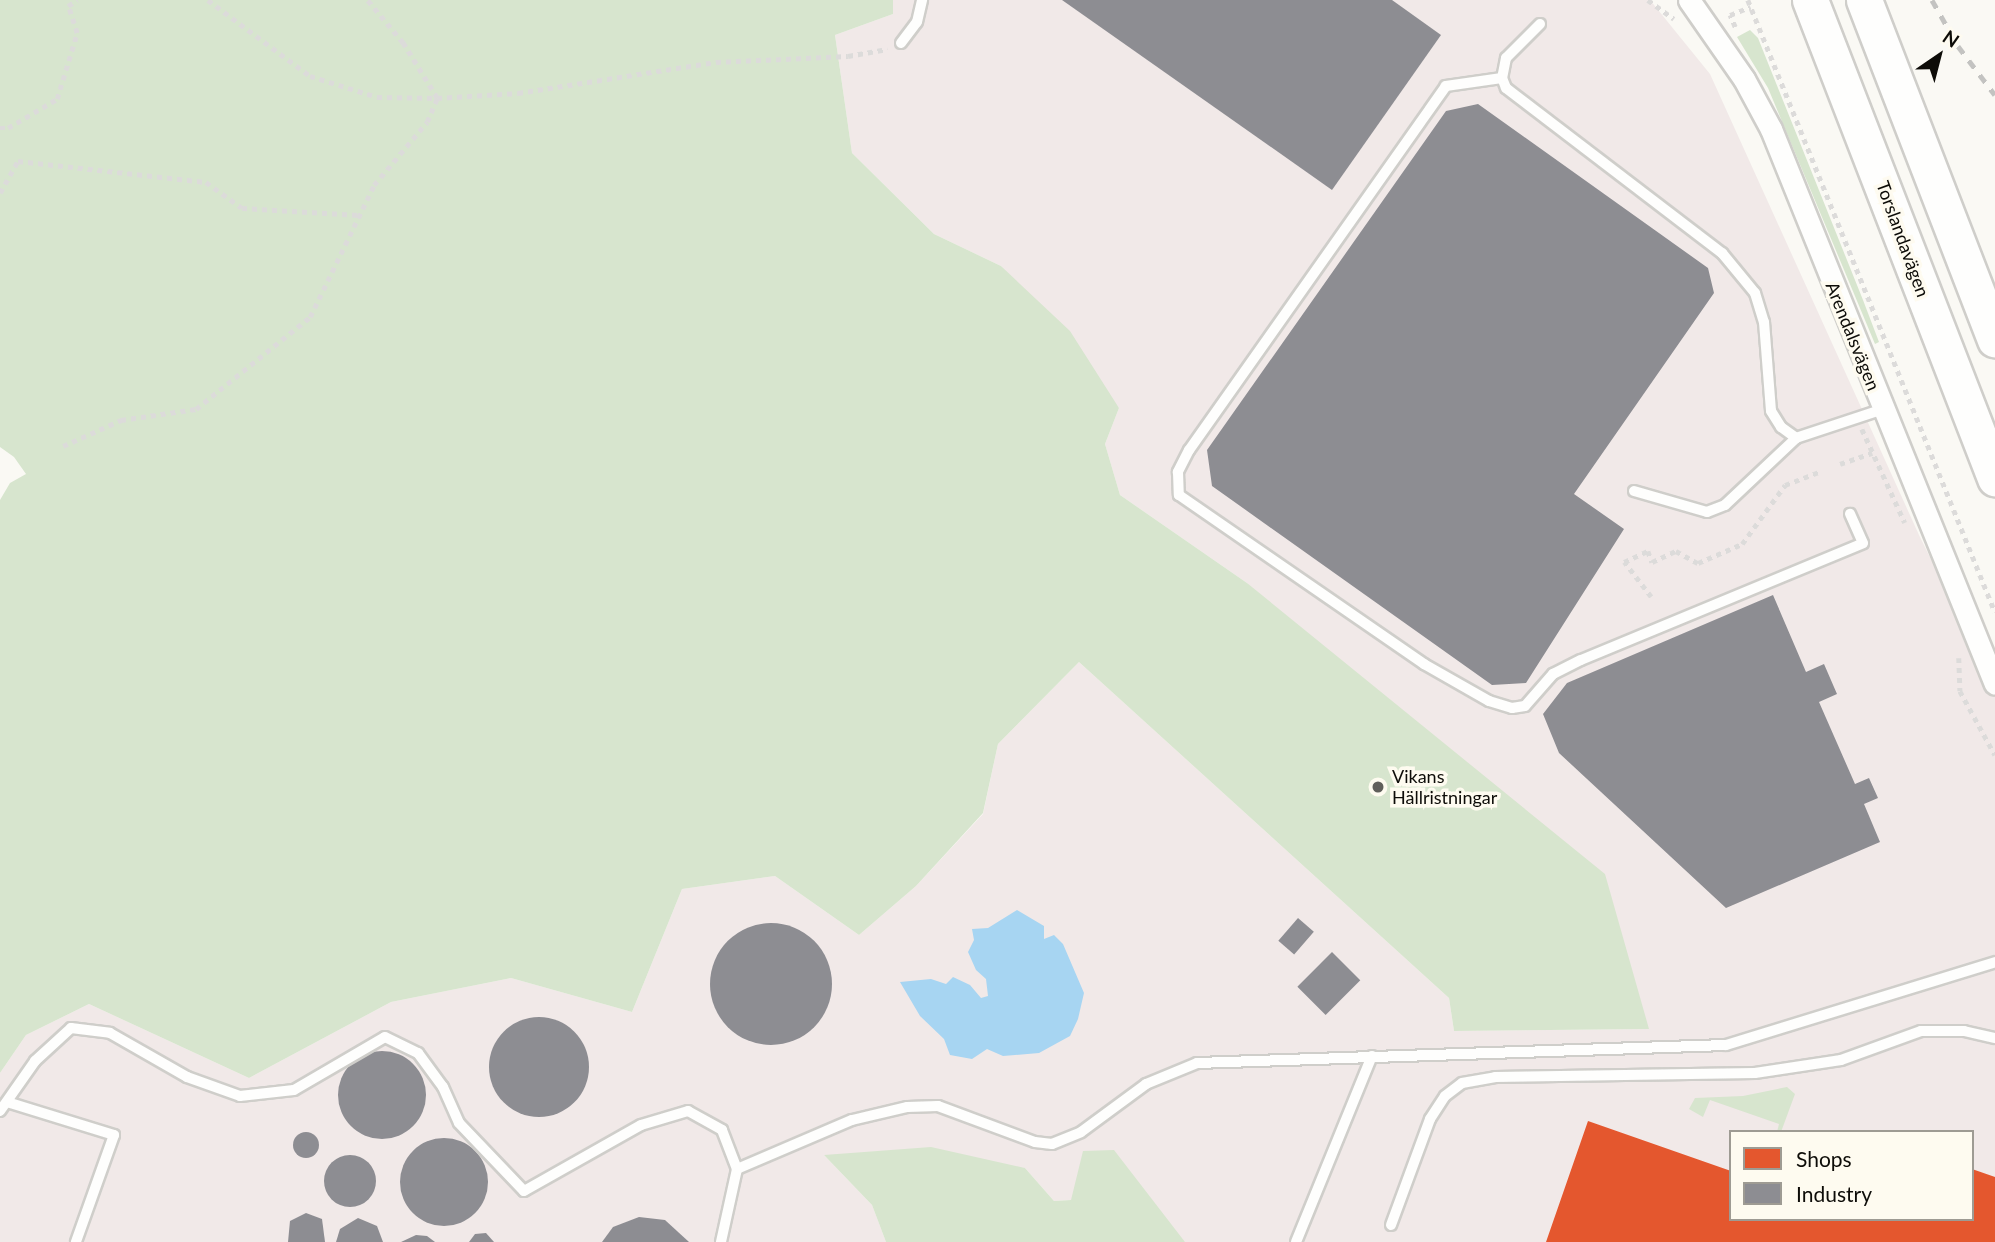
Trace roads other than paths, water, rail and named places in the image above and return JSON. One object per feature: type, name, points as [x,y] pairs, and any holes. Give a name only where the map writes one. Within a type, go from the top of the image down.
[{"type":"main road","name":"Torslandavägen","points":[[1810,0],[1995,478]]},
{"type":"main road","points":[[1864,0],[1995,340]]},
{"type":"street","name":"Arendalsvägen","points":[[1689,0],[1738,69],[1771,130],[1995,684]]},
{"type":"lane","points":[[901,43],[917,22],[922,0]]},
{"type":"lane","points":[[1540,24],[1506,58],[1502,78],[1506,88],[1722,253],[1755,293],[1765,322],[1771,411],[1781,427],[1797,438]]},
{"type":"lane","points":[[1502,78],[1446,86],[1189,450],[1178,472],[1179,495],[1424,664],[1489,701],[1513,708],[1525,706],[1553,674],[1581,660],[1863,543],[1850,514]]},
{"type":"lane","points":[[1634,491],[1707,512],[1725,505],[1797,438],[1883,410]]},
{"type":"lane","points":[[737,1169],[852,1120],[907,1107],[937,1106],[1035,1142],[1052,1144],[1081,1132],[1146,1084],[1197,1063],[1726,1045],[1995,962]]},
{"type":"lane","points":[[76,1242],[114,1135],[3,1107],[35,1061],[71,1028],[110,1033],[187,1077],[240,1096],[294,1090],[385,1037],[418,1053],[443,1087],[459,1123],[524,1191],[641,1125],[688,1111],[722,1130],[737,1169],[721,1242]]},
{"type":"lane","points":[[1391,1225],[1430,1119],[1445,1096],[1462,1083],[1495,1077],[1755,1073],[1841,1060],[1921,1031],[1964,1031],[1995,1038]]},
{"type":"lane","points":[[1296,1242],[1372,1056]]},
{"type":"water","points":[[1017,910],[1044,926],[1044,939],[1054,935],[1063,944],[1084,993],[1078,1019],[1070,1036],[1039,1053],[1003,1056],[987,1049],[972,1059],[950,1055],[944,1039],[920,1016],[900,982],[931,979],[946,984],[953,977],[970,985],[981,998],[988,996],[986,979],[976,970],[968,952],[974,940],[972,929],[988,928]]},
{"type":"railway","points":[[1932,0],[1958,46],[1995,95]]},
{"type":"place","name":"Vikans Hällristningar","points":[[1378,787]]}]
